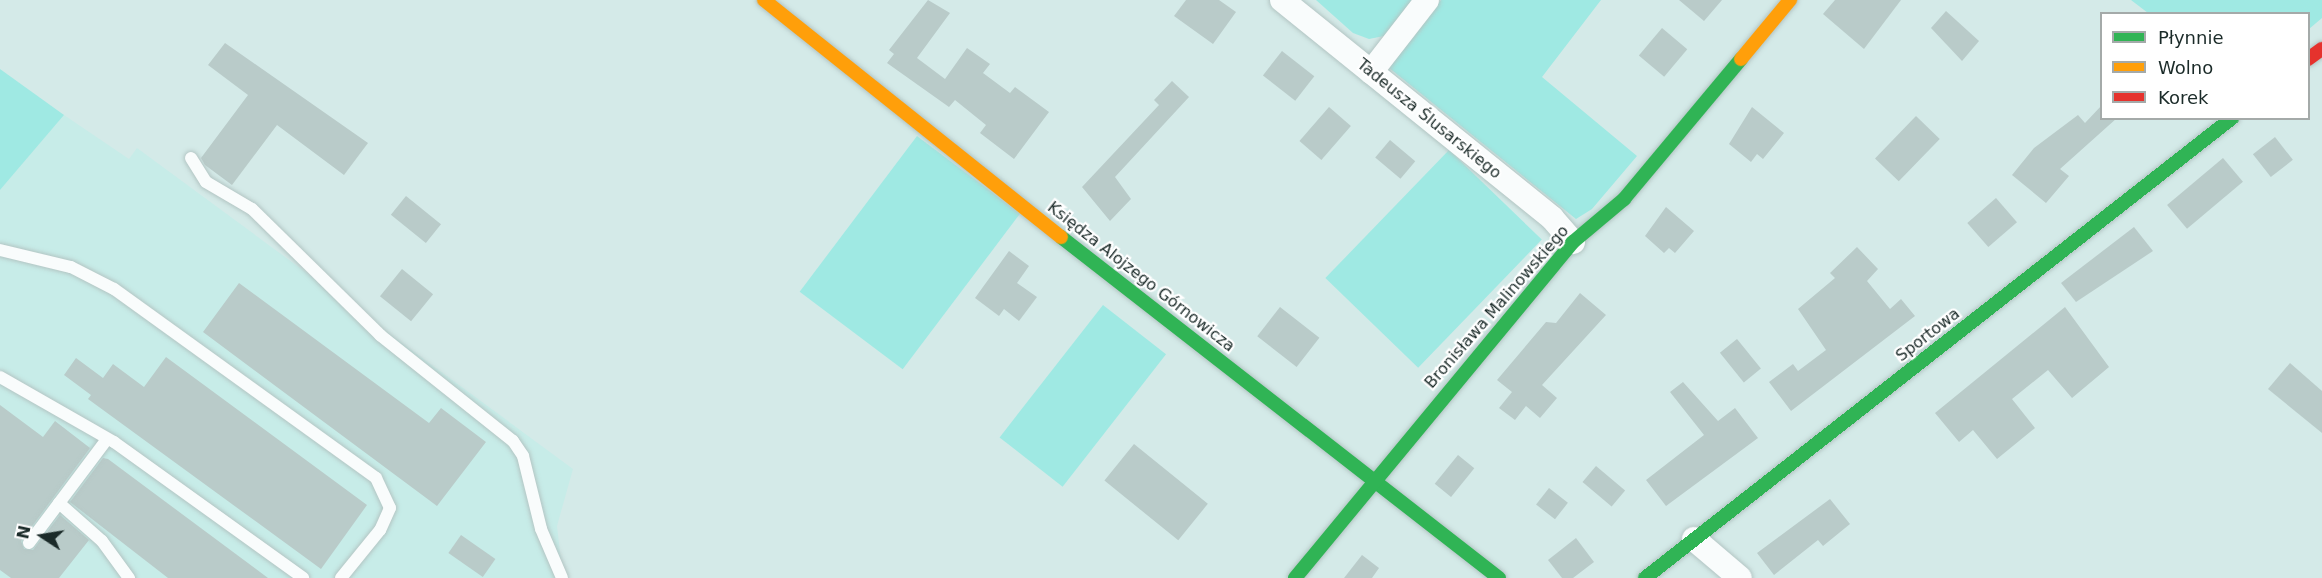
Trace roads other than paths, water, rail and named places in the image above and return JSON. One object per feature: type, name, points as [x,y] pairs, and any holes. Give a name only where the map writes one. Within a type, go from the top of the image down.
[{"type":"street","name":"Księdza Alojzego Górnowicza","points":[[764,0],[913,122],[1374,476],[1499,578]]},
{"type":"street","name":"Tadeusza Ślusarskiego","points":[[1282,0],[1552,218],[1573,242]]},
{"type":"street","points":[[1371,72],[1427,0]]},
{"type":"street","name":"Bronisława Malinowskiego","points":[[1295,578],[1374,476],[1573,242],[1624,199],[1790,0]]},
{"type":"street","name":"Sportowa","points":[[1645,578],[2229,120]]},
{"type":"street","points":[[1695,539],[1740,578]]},
{"type":"lane","points":[[191,158],[206,182],[252,209],[380,335],[513,441],[523,456],[542,529],[562,578]]},
{"type":"lane","points":[[0,250],[71,267],[114,289],[376,478],[390,508],[380,530],[341,578]]},
{"type":"lane","points":[[0,377],[107,439],[303,578]]},
{"type":"lane","points":[[29,543],[107,439]]},
{"type":"lane","points":[[59,503],[102,541],[129,578]]}]
